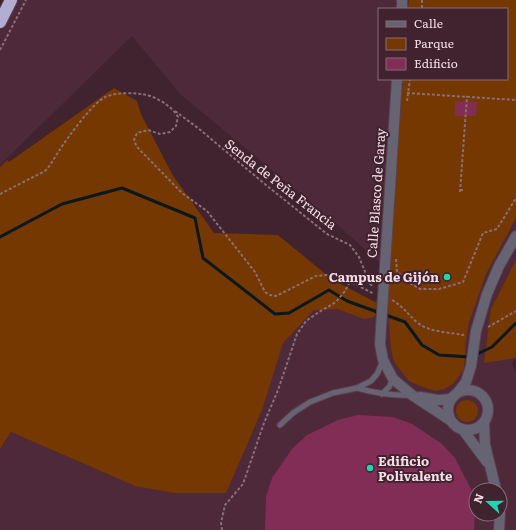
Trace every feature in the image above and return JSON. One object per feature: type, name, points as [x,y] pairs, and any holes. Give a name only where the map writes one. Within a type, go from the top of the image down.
[{"type":"highway","points":[[0,22],[11,0]]},
{"type":"street","name":"Calle Blasco de Garay","points":[[393,379],[383,360],[380,344],[397,80]]},
{"type":"street","points":[[450,420],[448,409],[455,396],[466,382],[471,366],[476,331],[487,294],[499,266],[516,236]]},
{"type":"street","points":[[471,366],[479,393]]},
{"type":"street","points":[[393,379],[414,396],[450,420],[456,428],[470,431],[477,429],[484,423]]},
{"type":"street","points":[[414,396],[438,400],[455,396],[465,390],[472,390],[479,393],[485,399],[488,406],[487,416],[484,423],[485,445],[494,482]]},
{"type":"street","points":[[463,430],[490,466]]},
{"type":"lane","points":[[280,425],[293,413],[310,402],[333,393],[357,388],[371,381],[377,374],[383,360]]},
{"type":"lane","points":[[382,394],[389,387],[393,379]]},
{"type":"lane","points":[[357,388],[382,394],[414,396]]},
{"type":"path","points":[[0,50],[26,0]]},
{"type":"path","points":[[407,101],[410,80]]},
{"type":"path","points":[[396,92],[516,100]]},
{"type":"path","name":"Senda de Peña Francia","points":[[0,194],[45,171],[89,112],[105,98],[124,93],[148,95],[174,110],[198,128],[327,234],[350,245],[359,257],[370,284],[382,299]]},
{"type":"path","points":[[465,190],[460,191],[460,183],[467,96]]},
{"type":"path","name":"Senda de Peña Francia","points":[[174,110],[178,117],[176,126],[170,132],[160,134],[148,130],[137,133],[134,140],[137,147],[182,193],[207,211],[255,272],[265,292],[270,295],[276,296],[316,276],[336,274],[351,280],[382,299],[403,307],[418,323],[427,328],[462,335],[486,328],[516,311]]},
{"type":"path","points":[[460,183],[465,183]]},
{"type":"path","points":[[396,257],[397,271],[405,280],[420,289],[439,289],[463,282],[483,233],[497,229],[516,198]]},
{"type":"path","points":[[222,530],[221,523],[225,505],[244,484],[264,423],[278,390],[297,334],[306,321],[336,301],[344,292],[351,280]]},
{"type":"shaded area","name":"Campus de Gijón","points":[[11,0],[516,0],[516,353],[512,364],[516,373],[516,530],[0,530],[0,449],[11,432],[135,486],[283,343],[322,292],[375,313],[380,263],[340,227],[180,94],[132,36],[0,165],[0,22]]},
{"type":"green space","points":[[409,0],[516,0],[516,218],[486,274],[469,322],[464,369],[453,384],[444,389],[435,391],[409,381],[397,366],[391,349],[387,298],[403,80],[508,80],[508,8],[408,8]]},
{"type":"green space","points":[[114,88],[137,101],[141,114],[172,174],[214,233],[278,235],[333,280],[377,303],[374,317],[364,319],[337,309],[314,310],[283,343],[262,410],[226,493],[175,493],[135,486],[11,432],[0,449],[0,167],[7,160],[9,162]]},
{"type":"green space","points":[[516,260],[516,358],[484,363],[491,309]]},
{"type":"green space","points":[[467,400],[475,403],[478,411],[475,419],[467,422],[459,419],[456,411],[459,403]]},
{"type":"building","points":[[455,101],[477,102],[476,116],[455,116]]},
{"type":"building","name":"Edificio Polivalente","points":[[358,415],[393,417],[412,424],[441,443],[455,458],[468,483],[468,522],[474,522],[474,530],[265,530],[266,497],[272,478],[292,449],[307,435],[338,420]]},
{"type":"waterway","points":[[0,237],[62,204],[122,188],[195,218],[203,258],[275,314],[289,313],[329,290],[347,301],[405,322],[422,345],[439,355],[470,357]]},
{"type":"waterway","points":[[475,355],[492,347],[516,323]]},
{"type":"place","name":"Campus de Gijón","points":[[447,277]]},
{"type":"place","name":"Edificio Polivalente","points":[[370,468]]}]
